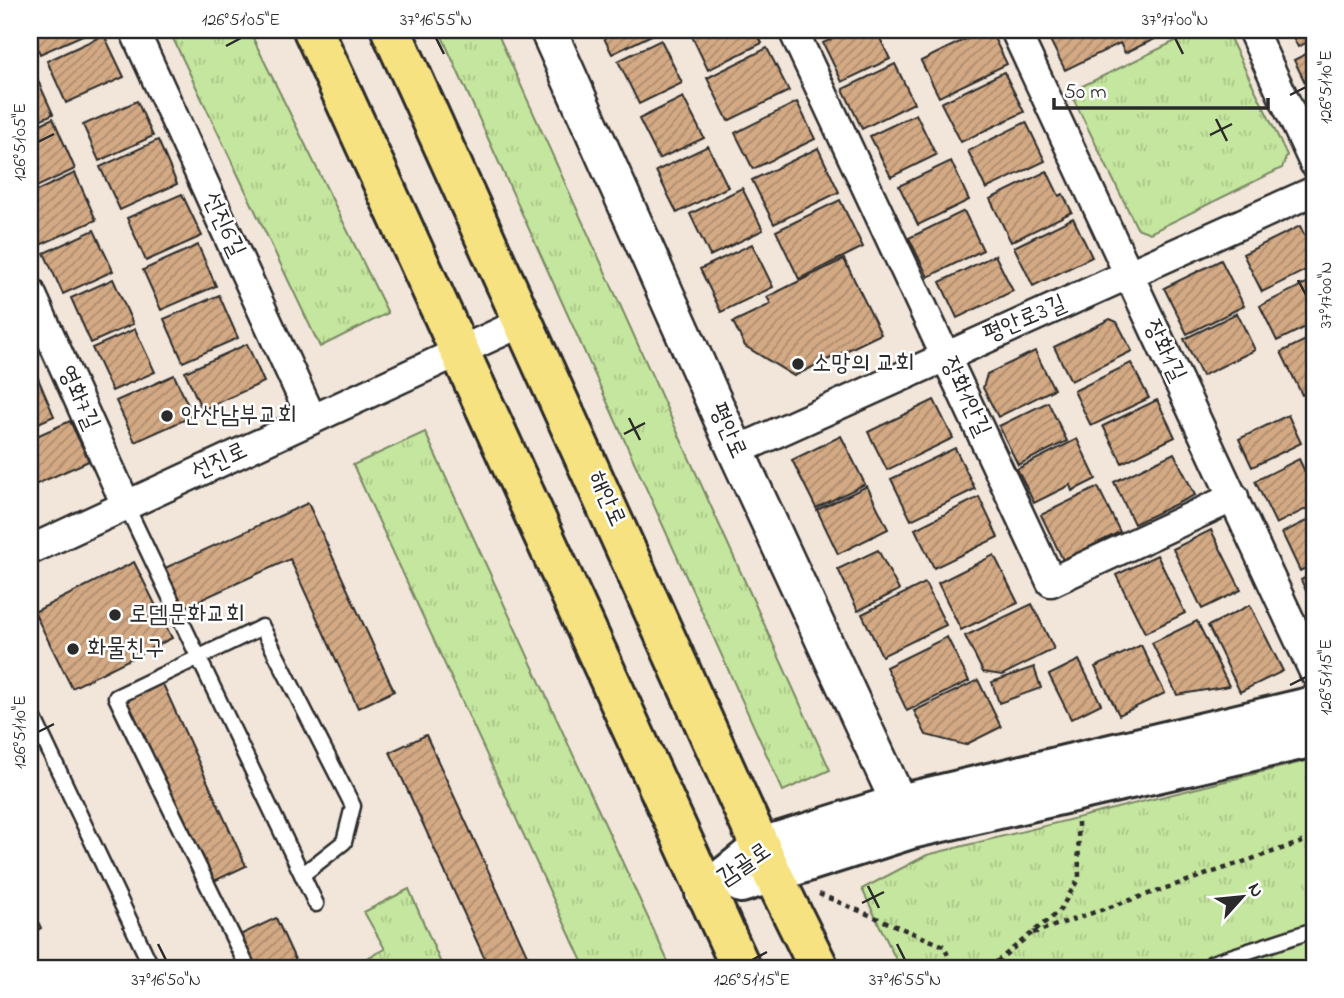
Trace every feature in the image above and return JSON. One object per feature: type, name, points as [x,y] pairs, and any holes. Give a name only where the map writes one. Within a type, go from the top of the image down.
[{"type":"main road","points":[[313,30],[741,968]]},
{"type":"main road","name":"해안로","points":[[391,30],[819,968]]},
{"type":"main road","name":"감골로","points":[[705,893],[768,861],[905,816],[1314,706]]},
{"type":"main road","name":"감골로","points":[[905,816],[1077,791],[1314,737]]},
{"type":"street","name":"선진6길","points":[[134,30],[312,419]]},
{"type":"street","name":"평안로","points":[[548,30],[736,451],[905,816]]},
{"type":"street","name":"장화1안길","points":[[793,30],[1051,582],[1234,497]]},
{"type":"street","name":"장화1길","points":[[1014,30],[1314,672]]},
{"type":"street","points":[[1252,30],[1314,163]]},
{"type":"street","name":"평안로3길","points":[[736,451],[945,354],[1128,276],[1314,191]]},
{"type":"street","name":"영화7길","points":[[30,291],[126,505]]},
{"type":"street","name":"선진로","points":[[30,550],[525,321]]},
{"type":"lane","points":[[126,505],[316,904]]},
{"type":"lane","points":[[248,968],[116,697],[262,627],[353,806],[344,842],[302,875]]},
{"type":"lane","points":[[30,710],[152,968]]},
{"type":"lane","points":[[1214,968],[1212,963],[1314,930]]},
{"type":"path","points":[[989,968],[1060,910],[1079,878],[1077,791]]},
{"type":"path","points":[[1032,933],[1314,838]]},
{"type":"path","points":[[768,861],[944,946],[953,968]]},
{"type":"green space","points":[[169,30],[249,30],[388,313],[320,347]]},
{"type":"green space","points":[[439,30],[496,30],[830,770],[783,791]]},
{"type":"green space","points":[[1198,30],[1226,30],[1287,155],[1282,168],[1150,233],[1137,228],[1070,92]]},
{"type":"green space","points":[[425,432],[671,968],[585,968],[353,465]]},
{"type":"green space","points":[[1314,759],[1314,968],[900,968],[862,889],[927,855]]},
{"type":"green space","points":[[409,889],[443,968],[347,968],[385,949],[364,912]]},
{"type":"building","points":[[30,30],[94,30],[40,54]]},
{"type":"building","points":[[600,30],[662,30],[612,54]]},
{"type":"building","points":[[689,30],[755,30],[762,43],[708,70]]},
{"type":"building","points":[[851,30],[876,30],[890,59],[842,82],[823,43]]},
{"type":"building","points":[[984,30],[990,30],[1007,64],[939,97],[921,61]]},
{"type":"building","points":[[1045,30],[1174,30],[1125,53],[1120,43],[1065,70]]},
{"type":"building","points":[[1289,30],[1314,30],[1314,39],[1298,47]]},
{"type":"building","points":[[104,35],[124,77],[66,103],[47,61]]},
{"type":"building","points":[[661,40],[682,83],[639,104],[618,61]]},
{"type":"building","points":[[767,48],[789,91],[728,121],[707,78]]},
{"type":"building","points":[[1314,50],[1314,101],[1294,60]]},
{"type":"building","points":[[895,64],[914,103],[862,129],[843,89]]},
{"type":"building","points":[[34,72],[53,114],[30,124],[30,73]]},
{"type":"building","points":[[1004,72],[1024,112],[961,142],[941,103]]},
{"type":"building","points":[[683,97],[704,138],[659,159],[639,119]]},
{"type":"building","points":[[137,101],[153,136],[99,161],[83,125]]},
{"type":"building","points":[[797,102],[815,139],[753,169],[735,133]]},
{"type":"building","points":[[916,114],[936,155],[891,177],[870,136]]},
{"type":"building","points":[[53,118],[75,169],[30,190],[30,129]]},
{"type":"building","points":[[1026,122],[1045,161],[986,189],[968,151]]},
{"type":"building","points":[[158,140],[177,184],[120,210],[100,167]]},
{"type":"building","points":[[708,146],[728,187],[677,213],[656,171]]},
{"type":"building","points":[[818,148],[839,192],[774,224],[752,180]]},
{"type":"building","points":[[951,161],[969,200],[918,225],[899,186]]},
{"type":"building","points":[[1047,171],[1059,196],[1063,194],[1072,212],[1011,242],[990,199]]},
{"type":"building","points":[[75,173],[96,220],[40,245],[30,223],[30,194]]},
{"type":"building","points":[[742,188],[763,230],[710,256],[690,214]]},
{"type":"building","points":[[182,194],[202,236],[146,261],[127,218]]},
{"type":"building","points":[[840,200],[863,247],[799,279],[776,231]]},
{"type":"building","points":[[964,211],[983,250],[928,277],[909,238]]},
{"type":"building","points":[[1073,218],[1092,257],[1033,286],[1014,247]]},
{"type":"building","points":[[1300,226],[1314,255],[1314,266],[1262,292],[1243,254]]},
{"type":"building","points":[[94,230],[113,271],[63,294],[44,253]]},
{"type":"building","points":[[752,244],[773,287],[721,312],[700,269]]},
{"type":"building","points":[[198,245],[216,286],[161,310],[143,270]]},
{"type":"building","points":[[995,255],[1013,291],[957,318],[940,282]]},
{"type":"building","points":[[844,259],[881,334],[794,376],[745,346],[733,322],[771,304],[767,297]]},
{"type":"building","points":[[1221,260],[1244,306],[1187,334],[1164,288]]},
{"type":"building","points":[[113,279],[133,324],[91,343],[71,298]]},
{"type":"building","points":[[1314,279],[1314,323],[1277,341],[1260,306]]},
{"type":"building","points":[[219,295],[238,338],[183,362],[164,319]]},
{"type":"building","points":[[1237,313],[1255,350],[1202,376],[1184,339]]},
{"type":"building","points":[[1110,319],[1117,322],[1132,351],[1071,381],[1054,347]]},
{"type":"building","points":[[135,329],[155,372],[112,391],[92,348]]},
{"type":"building","points":[[1314,336],[1314,389],[1302,395],[1281,352]]},
{"type":"building","points":[[247,344],[264,382],[202,410],[185,372]]},
{"type":"building","points":[[1035,351],[1054,389],[998,417],[983,388],[987,374]]},
{"type":"building","points":[[1131,363],[1149,398],[1091,426],[1074,391]]},
{"type":"building","points":[[174,375],[193,416],[135,442],[116,401]]},
{"type":"building","points":[[37,376],[54,416],[30,427],[30,379]]},
{"type":"building","points":[[934,400],[953,438],[887,470],[868,432]]},
{"type":"building","points":[[1157,400],[1175,437],[1122,463],[1103,426]]},
{"type":"building","points":[[1048,402],[1067,441],[1018,465],[999,426]]},
{"type":"building","points":[[1288,415],[1301,443],[1252,467],[1239,439]]},
{"type":"building","points":[[70,421],[89,461],[30,487],[30,439]]},
{"type":"building","points":[[841,436],[865,484],[816,508],[792,460]]},
{"type":"building","points":[[1077,439],[1096,479],[1072,491],[1070,485],[1034,503],[1017,469]]},
{"type":"building","points":[[955,448],[975,489],[911,520],[891,479]]},
{"type":"building","points":[[1174,453],[1195,495],[1134,524],[1114,482]]},
{"type":"building","points":[[1299,459],[1314,491],[1314,505],[1276,524],[1255,481]]},
{"type":"building","points":[[867,486],[888,529],[838,554],[817,510]]},
{"type":"building","points":[[1098,487],[1120,532],[1063,560],[1041,515]]},
{"type":"building","points":[[979,497],[998,537],[934,568],[915,529]]},
{"type":"building","points":[[308,503],[394,691],[358,708],[290,559],[183,608],[165,568]]},
{"type":"building","points":[[1314,517],[1314,564],[1300,571],[1282,533]]},
{"type":"building","points":[[1211,530],[1241,590],[1202,609],[1173,549]]},
{"type":"building","points":[[878,550],[899,590],[858,611],[838,569]]},
{"type":"building","points":[[994,555],[1018,603],[961,630],[938,583]]},
{"type":"building","points":[[1157,555],[1185,613],[1145,633],[1116,575]]},
{"type":"building","points":[[134,562],[172,638],[72,688],[34,612]]},
{"type":"building","points":[[1314,573],[1314,608],[1301,580]]},
{"type":"building","points":[[925,583],[946,625],[882,656],[862,614]]},
{"type":"building","points":[[1032,604],[1054,649],[1002,675],[983,672],[965,636]]},
{"type":"building","points":[[1250,605],[1283,671],[1240,692],[1208,626]]},
{"type":"building","points":[[1197,621],[1229,686],[1177,695],[1152,643]]},
{"type":"building","points":[[947,637],[969,681],[907,711],[886,667]]},
{"type":"building","points":[[1141,645],[1165,693],[1119,715],[1095,667]]},
{"type":"building","points":[[1079,660],[1101,704],[1071,719],[1049,675]]},
{"type":"building","points":[[1034,667],[1041,688],[999,703],[992,682]]},
{"type":"building","points":[[978,680],[1001,727],[965,745],[926,735],[914,711]]},
{"type":"building","points":[[162,682],[246,866],[210,883],[125,699]]},
{"type":"building","points":[[426,735],[533,968],[489,968],[390,752]]},
{"type":"building","points":[[30,904],[41,928],[30,934]]},
{"type":"building","points":[[276,918],[299,968],[255,968],[240,935]]},
{"type":"place","name":"소망의 교회","points":[[798,364]]},
{"type":"place","name":"안산남부교회","points":[[167,416]]},
{"type":"place","name":"로뎀문화교회","points":[[115,615]]},
{"type":"place","name":"화물친구","points":[[73,649]]}]
